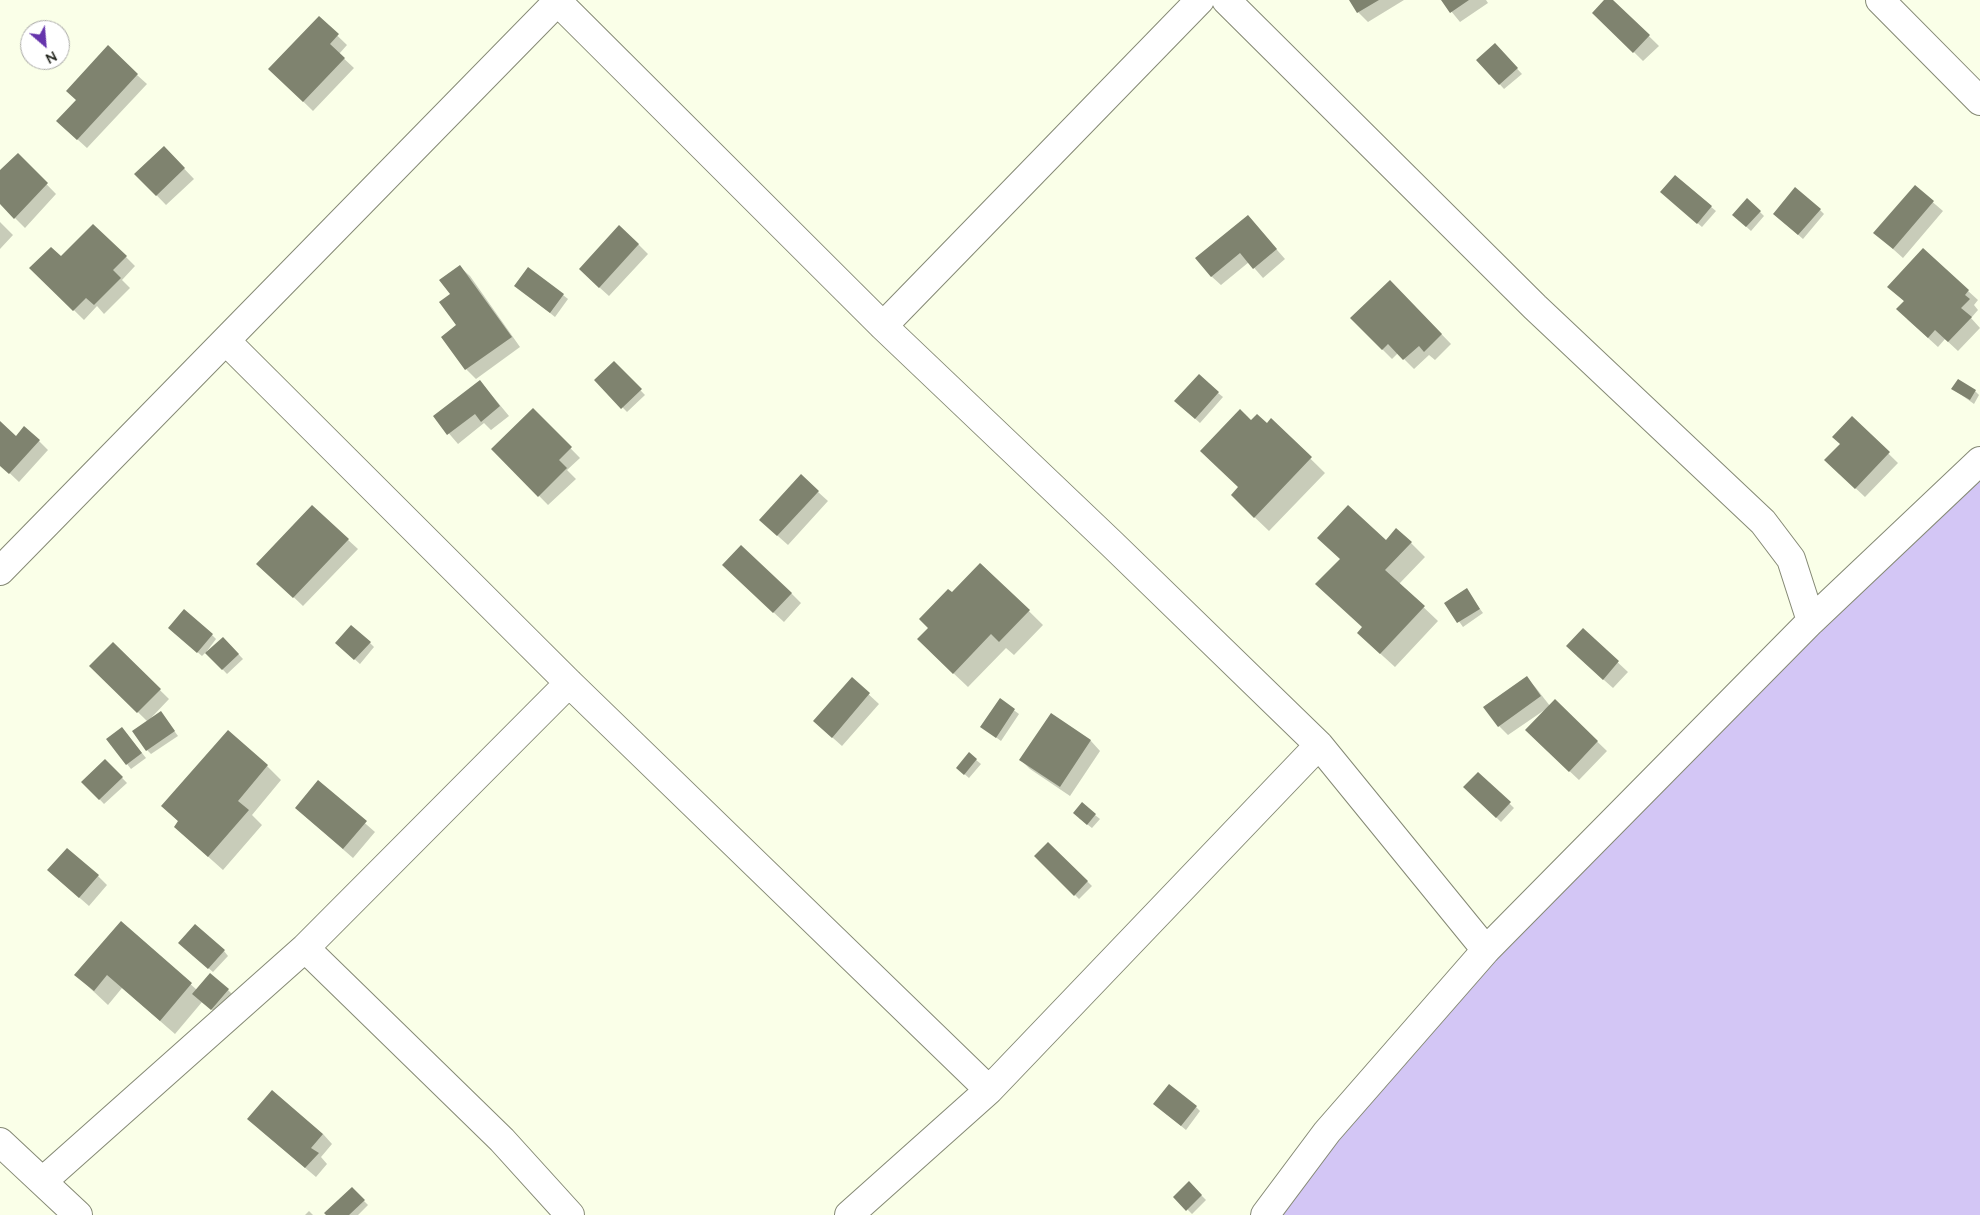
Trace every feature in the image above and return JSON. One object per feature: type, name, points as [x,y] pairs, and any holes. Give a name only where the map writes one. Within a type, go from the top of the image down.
[{"type":"street","points":[[883,326],[1200,0]]},
{"type":"street","points":[[1226,0],[1535,307],[1763,522],[1791,559],[1811,621]]},
{"type":"street","points":[[1880,0],[1980,101]]},
{"type":"street","points":[[0,571],[558,1],[883,326],[1319,745],[1486,950]]},
{"type":"street","points":[[226,341],[569,683],[989,1090]]},
{"type":"street","points":[[1265,1215],[1326,1132],[1486,950],[1811,621],[1980,461]]},
{"type":"street","points":[[43,1182],[305,948],[569,683]]},
{"type":"street","points":[[850,1215],[989,1090],[1319,745]]},
{"type":"street","points":[[305,948],[502,1140],[570,1215]]},
{"type":"street","points":[[0,1142],[78,1215]]},
{"type":"shaded area","points":[[1980,461],[1980,1215],[1265,1215],[1327,1132]]},
{"type":"building","points":[[1349,0],[1379,0],[1357,13]]},
{"type":"building","points":[[1441,0],[1469,0],[1450,13]]},
{"type":"building","points":[[1604,0],[1613,0],[1650,35],[1633,53],[1592,13]]},
{"type":"building","points":[[319,16],[339,34],[330,44],[345,58],[303,102],[268,69]]},
{"type":"building","points":[[1495,43],[1518,68],[1499,85],[1476,60]]},
{"type":"building","points":[[108,45],[138,74],[77,140],[56,121],[76,100],[66,91]]},
{"type":"building","points":[[164,146],[185,168],[156,196],[134,174]]},
{"type":"building","points":[[18,153],[48,183],[14,219],[0,204],[0,170]]},
{"type":"building","points":[[1675,175],[1712,206],[1697,224],[1660,192]]},
{"type":"building","points":[[1915,185],[1934,201],[1893,249],[1873,233]]},
{"type":"building","points":[[1795,187],[1821,209],[1798,235],[1773,214]]},
{"type":"building","points":[[1747,198],[1761,211],[1746,227],[1732,215]]},
{"type":"building","points":[[1248,215],[1277,249],[1253,269],[1240,253],[1211,277],[1195,258]]},
{"type":"building","points":[[93,224],[127,256],[113,270],[121,278],[94,305],[86,298],[73,311],[29,268],[51,247],[61,256]]},
{"type":"building","points":[[619,225],[639,244],[599,288],[579,269]]},
{"type":"building","points":[[1923,248],[1969,290],[1965,295],[1970,299],[1961,308],[1972,317],[1948,342],[1935,330],[1928,338],[1896,309],[1904,301],[1887,287]]},
{"type":"building","points":[[460,265],[512,337],[465,370],[441,337],[456,325],[439,302],[450,294],[439,280]]},
{"type":"building","points":[[528,267],[564,294],[550,313],[514,286]]},
{"type":"building","points":[[1390,280],[1442,334],[1424,352],[1419,346],[1403,360],[1388,344],[1382,350],[1350,318]]},
{"type":"building","points":[[614,361],[642,389],[621,409],[594,380]]},
{"type":"building","points":[[1199,374],[1219,392],[1195,419],[1174,401]]},
{"type":"building","points":[[1958,379],[1976,390],[1970,400],[1951,389]]},
{"type":"building","points":[[480,380],[500,406],[481,422],[475,414],[447,435],[433,416]]},
{"type":"building","points":[[533,408],[572,447],[559,460],[567,468],[538,497],[491,449]]},
{"type":"building","points":[[1240,409],[1251,420],[1257,414],[1267,423],[1271,418],[1312,457],[1254,518],[1231,495],[1238,487],[1200,451]]},
{"type":"building","points":[[1852,416],[1890,452],[1855,489],[1824,460],[1840,444],[1832,437]]},
{"type":"building","points":[[0,421],[16,436],[24,426],[40,440],[9,474],[0,466]]},
{"type":"building","points":[[801,474],[819,491],[777,536],[759,520]]},
{"type":"building","points":[[312,505],[349,539],[293,598],[256,564]]},
{"type":"building","points":[[1348,505],[1386,540],[1396,528],[1412,542],[1385,570],[1425,606],[1380,654],[1357,633],[1362,627],[1315,584],[1340,559],[1317,538]]},
{"type":"building","points":[[741,545],[792,593],[773,613],[722,565]]},
{"type":"building","points":[[980,563],[1030,610],[999,642],[991,634],[953,674],[917,639],[928,628],[919,619],[948,589],[952,592]]},
{"type":"building","points":[[1467,588],[1480,609],[1457,623],[1444,603]]},
{"type":"building","points":[[184,609],[213,634],[197,653],[168,628]]},
{"type":"building","points":[[351,625],[371,642],[354,660],[335,643]]},
{"type":"building","points":[[1583,628],[1619,661],[1603,680],[1566,646]]},
{"type":"building","points":[[223,637],[239,654],[222,670],[205,653]]},
{"type":"building","points":[[113,642],[161,689],[137,713],[89,666]]},
{"type":"building","points":[[1527,676],[1541,696],[1498,727],[1483,707]]},
{"type":"building","points":[[852,677],[870,693],[832,738],[813,721]]},
{"type":"building","points":[[1000,698],[1015,709],[996,738],[980,727]]},
{"type":"building","points":[[1555,699],[1598,741],[1569,772],[1525,730]]},
{"type":"building","points":[[161,711],[175,731],[146,751],[132,731]]},
{"type":"building","points":[[1051,713],[1091,740],[1060,787],[1019,760]]},
{"type":"building","points":[[122,727],[142,753],[126,765],[106,739]]},
{"type":"building","points":[[228,730],[268,765],[238,801],[249,810],[208,857],[174,827],[178,821],[161,806]]},
{"type":"building","points":[[969,752],[977,759],[964,775],[956,768]]},
{"type":"building","points":[[105,759],[123,777],[99,800],[81,782]]},
{"type":"building","points":[[1478,772],[1511,802],[1496,818],[1463,787]]},
{"type":"building","points":[[318,780],[367,821],[343,849],[295,808]]},
{"type":"building","points":[[1082,802],[1096,814],[1087,825],[1073,813]]},
{"type":"building","points":[[1048,842],[1088,881],[1074,896],[1034,856]]},
{"type":"building","points":[[67,848],[99,875],[79,898],[47,870]]},
{"type":"building","points":[[121,921],[192,983],[160,1021],[107,975],[94,991],[74,975]]},
{"type":"building","points":[[195,924],[225,950],[208,969],[178,943]]},
{"type":"building","points":[[210,973],[229,989],[211,1010],[192,994]]},
{"type":"building","points":[[1169,1084],[1197,1106],[1181,1126],[1153,1104]]},
{"type":"building","points":[[272,1090],[323,1134],[311,1148],[319,1153],[305,1168],[247,1119]]},
{"type":"building","points":[[1189,1181],[1202,1195],[1186,1211],[1173,1197]]},
{"type":"building","points":[[352,1187],[365,1200],[349,1215],[326,1215],[324,1213]]}]
